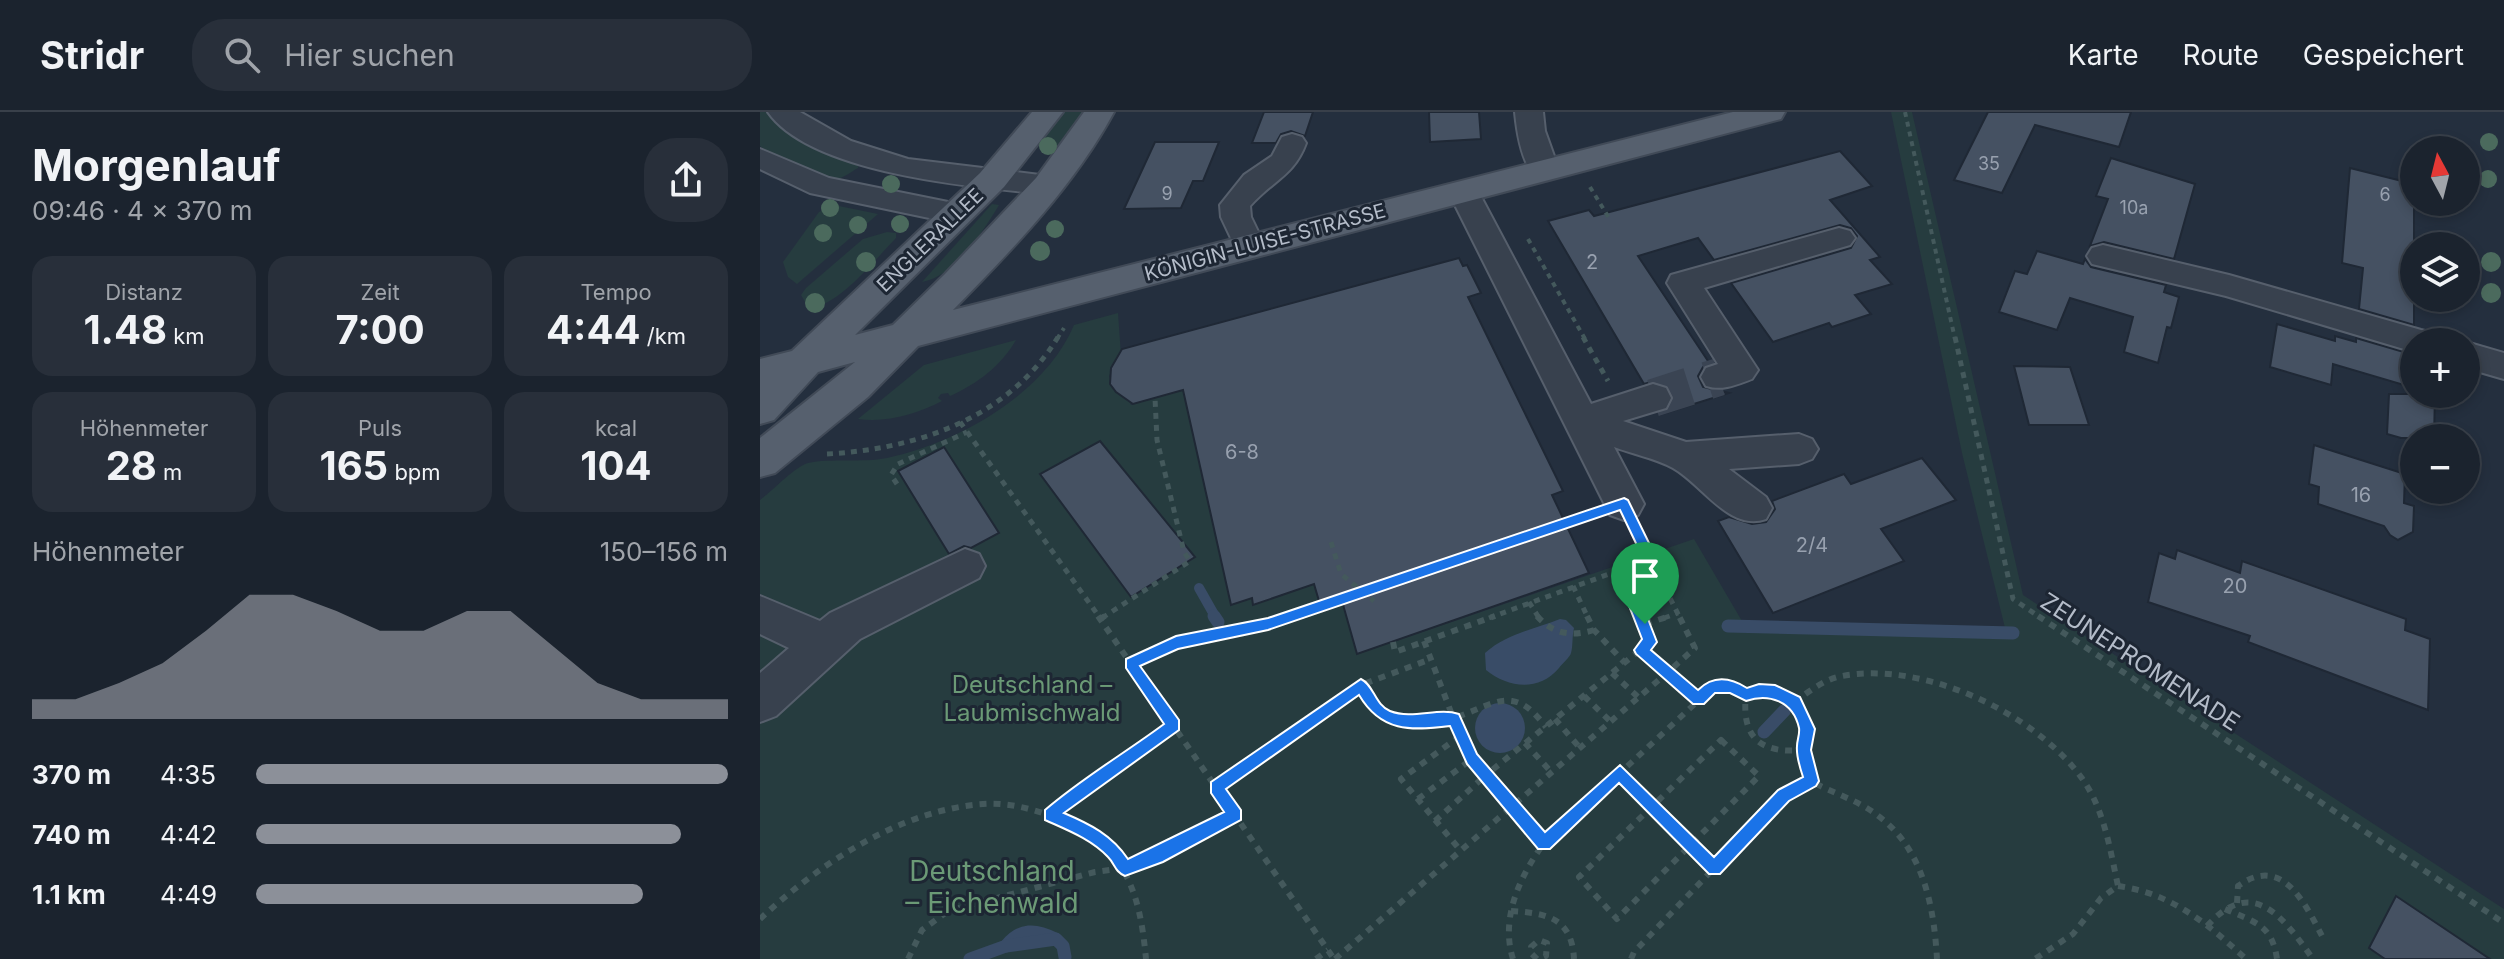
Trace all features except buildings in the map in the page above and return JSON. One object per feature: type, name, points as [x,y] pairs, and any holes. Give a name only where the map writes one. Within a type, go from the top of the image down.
[{"type":"main road","name":"ENGLERALLEE","points":[[760,409],[805,361],[992,180],[1048,112]]},
{"type":"main road","name":"ENGLERALLEE","points":[[760,461],[854,387],[907,335],[1048,185],[1086,135],[1099,112]]},
{"type":"main road","name":"KÖNIGIN-LUISE-STRASSE","points":[[760,373],[1770,112]]},
{"type":"street","points":[[782,112],[827,142],[884,161],[992,180],[1048,185]]},
{"type":"street","points":[[1529,112],[1531,131],[1544,170]]},
{"type":"street","points":[[1249,246],[1236,217],[1235,205],[1255,182],[1285,161],[1292,143]]},
{"type":"street","points":[[760,158],[794,175],[841,192],[958,214]]},
{"type":"street","points":[[841,192],[884,161]]},
{"type":"street","points":[[1463,191],[1624,504]]},
{"type":"street","points":[[1719,377],[1740,370],[1683,283],[1839,238]]},
{"type":"street","points":[[2103,256],[2229,286],[2400,336]]},
{"type":"street","points":[[2480,359],[2504,366]]},
{"type":"street","points":[[1580,421],[1638,403]]},
{"type":"street","points":[[1580,421],[1686,457],[1752,508]]},
{"type":"street","points":[[1686,457],[1799,449]]},
{"type":"street","points":[[760,701],[845,626],[965,566]]},
{"type":"street","points":[[760,614],[823,643]]},
{"type":"path","name":"ZEUNEPROMENADE","points":[[1905,112],[2013,599],[2504,923]]},
{"type":"path","points":[[1587,183],[1609,218]]},
{"type":"path","points":[[1523,231],[1638,403]]},
{"type":"path","points":[[817,454],[843,455],[886,449],[960,422],[991,405],[1031,374],[1049,353],[1068,319]]},
{"type":"path","points":[[1100,619],[1190,561],[1184,552],[1157,440],[1155,398]]},
{"type":"path","points":[[960,422],[1335,959],[1695,648],[1624,504],[1268,624],[1176,643],[1131,663]]},
{"type":"path","points":[[897,484],[891,475],[898,464],[967,432]]},
{"type":"path","points":[[1331,542],[1341,574],[1374,601]]},
{"type":"path","points":[[1393,642],[1395,652],[1620,570],[1650,642],[1486,775],[1435,821]]},
{"type":"path","points":[[1573,586],[1594,630],[1625,663]]},
{"type":"path","points":[[1633,598],[1664,588]]},
{"type":"path","points":[[1529,602],[1537,620],[1545,625],[1579,637],[1594,630]]},
{"type":"path","points":[[1645,624],[1678,613]]},
{"type":"path","points":[[1424,641],[1460,736],[1472,759],[1544,843]]},
{"type":"path","points":[[1641,650],[1699,700]]},
{"type":"path","points":[[1216,787],[1361,685],[1431,659]]},
{"type":"path","points":[[1612,673],[1639,698]]},
{"type":"path","points":[[1794,702],[1818,685],[1841,676],[1869,673],[1932,680],[1997,709],[2056,749],[2082,777],[2109,835],[2118,886]]},
{"type":"path","points":[[1361,685],[1374,708],[1386,717],[1422,723],[1454,719],[1482,705],[1506,699],[1520,703],[1538,715],[1546,727]]},
{"type":"path","points":[[1513,959],[1508,936],[1511,911],[1529,861],[1544,843],[1712,686],[1733,686],[1746,695]]},
{"type":"path","points":[[1746,695],[1759,690],[1775,691],[1794,702],[1807,729],[1804,750],[1811,781]]},
{"type":"path","points":[[1746,695],[1742,713],[1748,730],[1766,748],[1783,753],[1804,750]]},
{"type":"path","points":[[1584,696],[1611,722]]},
{"type":"path","points":[[1555,719],[1580,748]]},
{"type":"path","points":[[1050,815],[1073,795],[1122,764],[1173,725]]},
{"type":"path","points":[[1460,736],[1401,779],[1461,851]]},
{"type":"path","points":[[1721,740],[1759,776],[1691,844],[1617,919],[1579,877],[1721,740]]},
{"type":"path","points":[[1525,743],[1552,773]]},
{"type":"path","points":[[1418,799],[1472,759]]},
{"type":"path","points":[[1620,773],[1714,868]]},
{"type":"path","points":[[1631,959],[1634,952],[1784,795],[1811,781]]},
{"type":"path","points":[[1811,781],[1879,816],[1904,844],[1927,884],[1936,929],[1937,959]]},
{"type":"path","points":[[760,919],[785,896],[847,855],[923,817],[982,804],[1025,808],[1089,832],[1114,851],[1125,868],[1137,900],[1146,959]]},
{"type":"path","points":[[908,959],[915,937],[931,920],[948,911],[1095,872],[1125,868],[1184,843],[1235,815]]},
{"type":"path","points":[[2237,903],[2238,886],[2244,880],[2264,873],[2278,876],[2293,888],[2323,938]]},
{"type":"path","points":[[2035,959],[2073,934],[2101,898],[2118,886],[2159,894],[2179,904],[2246,959]]},
{"type":"path","points":[[2207,926],[2218,911],[2237,903],[2255,901],[2268,907],[2313,959]]},
{"type":"path","points":[[2224,909],[2265,927],[2275,944],[2277,959]]},
{"type":"path","points":[[1511,911],[1536,911],[1553,917],[1565,928],[1575,945],[1574,959]]},
{"type":"path","points":[[1316,959],[1328,950]]},
{"type":"green space","points":[[760,112],[767,112],[782,125],[859,163],[858,168],[841,178],[829,180],[813,176],[784,161],[760,146]]},
{"type":"green space","points":[[1060,112],[1087,112],[1063,148],[1038,146]]},
{"type":"green space","points":[[1891,112],[1912,112],[2023,595],[2504,909],[2504,959],[760,959],[760,500],[808,463],[887,458],[942,441],[970,428],[996,412],[1043,373],[1061,350],[1074,325],[1118,313],[1121,355],[1109,376],[1116,392],[1129,400],[1131,405],[1185,389],[1231,604],[1252,598],[1254,604],[1315,584],[1340,594],[1358,654],[1694,539],[1746,628],[2007,636],[1962,453]]},
{"type":"green space","points":[[992,204],[999,205],[966,252],[946,271],[922,282]]},
{"type":"green space","points":[[834,205],[878,214],[797,284],[788,277],[783,262],[819,212]]},
{"type":"green space","points":[[887,232],[896,233],[896,238],[855,281],[830,301],[808,307],[801,295],[806,288],[863,239]]},
{"type":"green space","points":[[1016,340],[988,373],[950,396],[948,393],[941,394],[938,398],[942,401],[902,416],[880,420],[858,419],[924,365]]},
{"type":"water","points":[[1560,619],[1566,620],[1574,628],[1572,651],[1551,676],[1523,685],[1504,681],[1486,670],[1485,653],[1494,646],[1512,636]]},
{"type":"water","points":[[1500,703],[1518,710],[1525,728],[1518,746],[1500,753],[1482,746],[1475,728],[1482,710]]},
{"type":"waterway","points":[[1199,588],[1216,618]]},
{"type":"waterway","points":[[1214,616],[1218,622]]},
{"type":"waterway","points":[[1728,626],[2013,633]]},
{"type":"waterway","points":[[1764,732],[1785,710]]},
{"type":"waterway","points":[[1006,946],[1017,936],[1029,932],[1055,939]]},
{"type":"waterway","points":[[1006,946],[1056,939],[1063,946],[1065,957]]},
{"type":"waterway","points":[[970,959],[1006,946]]},
{"type":"tunnel","points":[[1653,398],[1719,377]]},
{"type":"route","points":[[1624,504],[1664,588],[1633,598],[1645,624],[1650,642],[1641,650],[1699,700],[1712,686],[1733,686],[1746,695],[1759,690],[1775,691],[1794,702],[1807,729],[1804,750],[1811,781],[1797,791],[1784,795],[1714,868],[1620,773],[1544,843],[1472,759],[1454,719],[1422,723],[1386,717],[1374,708],[1361,685],[1216,787],[1235,815],[1157,856],[1125,868],[1114,851],[1089,832],[1050,815],[1073,795],[1122,764],[1173,725],[1131,663],[1176,643],[1268,624],[1624,504]]},
{"type":"park label","name":"Deutschland – Laubmischwald","points":[[1032,699]]},
{"type":"park label","name":"Deutschland – Eichenwald","points":[[992,887]]}]
